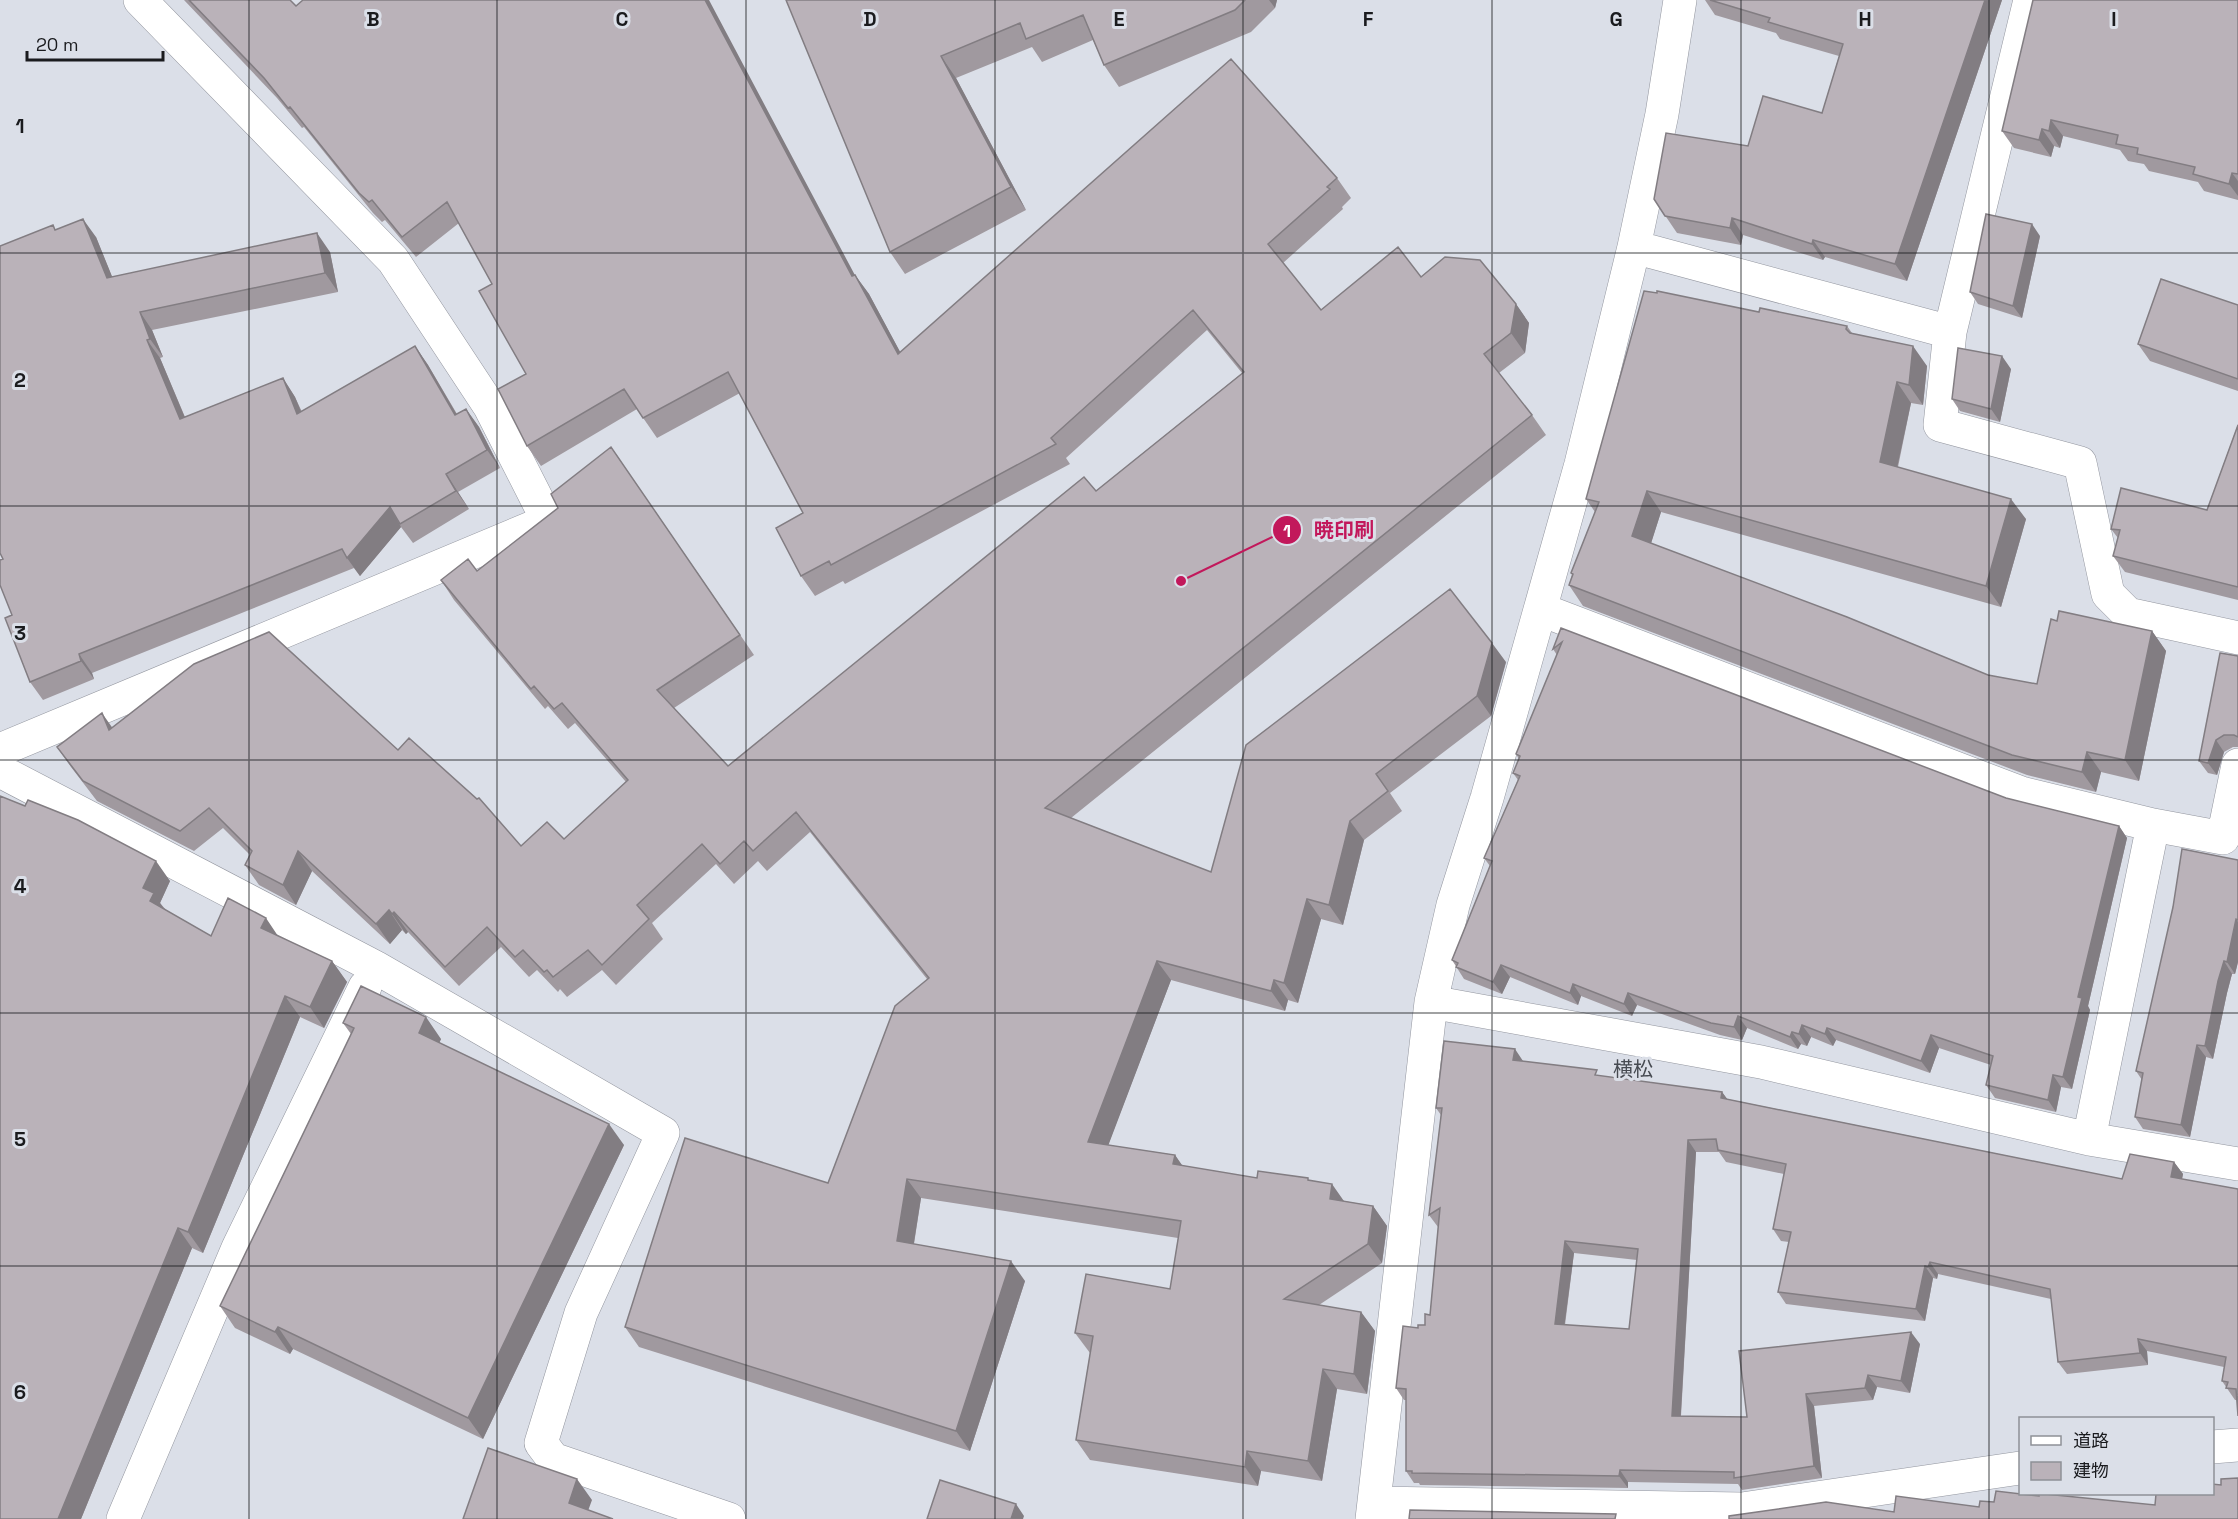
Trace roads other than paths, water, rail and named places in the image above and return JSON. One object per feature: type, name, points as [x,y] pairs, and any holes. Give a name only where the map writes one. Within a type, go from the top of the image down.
[{"type":"street","points":[[0,750],[548,520],[490,407],[393,260],[140,0]]},
{"type":"street","points":[[1680,0],[1662,114],[1634,247],[1542,610],[1453,905],[1431,1002],[1373,1511],[1742,1509],[2019,1468]]},
{"type":"street","points":[[2030,0],[1950,332],[1940,425],[2080,463],[2108,594],[2128,614],[2238,638]]},
{"type":"street","points":[[1634,247],[1950,332]]},
{"type":"street","points":[[1542,610],[2021,793],[2154,825],[2230,840],[2238,765]]},
{"type":"street","points":[[0,771],[375,967],[663,1132],[581,1313],[541,1443],[553,1459],[729,1519]]},
{"type":"street","points":[[2089,1139],[2154,825]]},
{"type":"street","points":[[123,1519],[238,1248],[375,967]]},
{"type":"street","points":[[1431,1002],[1761,1062],[2089,1139],[2238,1164]]},
{"type":"street","points":[[2214,1448],[2238,1445]]},
{"type":"place","name":"暁印刷","points":[[1181,581]]},
{"type":"district","name":"横松","points":[[1633,1069]]}]
